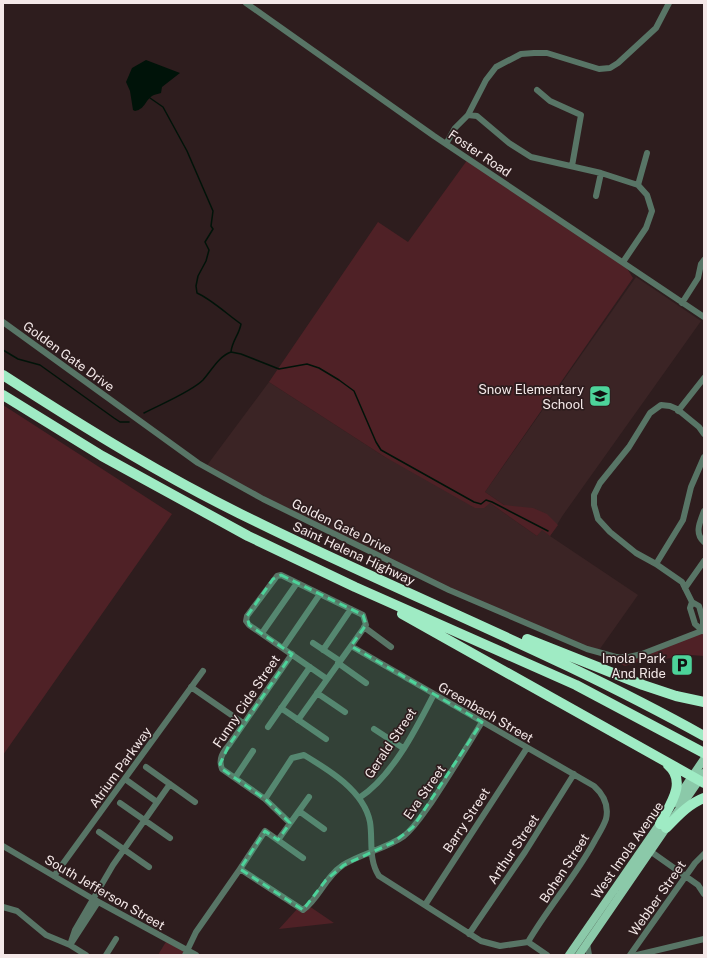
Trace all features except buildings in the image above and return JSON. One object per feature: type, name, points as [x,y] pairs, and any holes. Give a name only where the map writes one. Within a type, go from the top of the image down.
[{"type":"highway","name":"Saint Helena Highway","points":[[3,375],[84,426],[212,499],[257,522],[372,576],[574,668],[704,736]]},
{"type":"highway","points":[[3,395],[96,453],[248,536],[355,587],[576,685],[703,755]]},
{"type":"highway","points":[[372,576],[614,674],[676,696],[704,702]]},
{"type":"highway","points":[[355,587],[662,760],[700,778]]},
{"type":"highway","points":[[662,760],[676,774],[678,782],[663,826]]},
{"type":"highway","points":[[663,826],[696,801],[704,798]]},
{"type":"main road","name":"West Imola Avenue","points":[[569,955],[700,778],[703,755]]},
{"type":"main road","name":"West Imola Avenue","points":[[579,955],[650,851],[663,826]]},
{"type":"street","name":"Foster Road","points":[[246,3],[446,144],[704,317]]},
{"type":"street","points":[[446,144],[455,128],[468,115],[486,80],[496,67],[521,54],[547,53],[599,69],[610,68],[618,63],[656,28],[669,3]]},
{"type":"street","points":[[537,90],[550,101],[581,115],[572,166]]},
{"type":"street","points":[[468,115],[477,116],[509,143],[531,157],[601,173],[638,186],[647,195],[652,212],[646,228],[623,262]]},
{"type":"street","points":[[638,186],[646,153]]},
{"type":"street","points":[[596,196],[601,173]]},
{"type":"street","points":[[682,303],[701,276],[700,264],[704,260]]},
{"type":"street","name":"Golden Gate Drive","points":[[3,322],[198,463],[263,499],[449,590],[586,649],[616,657],[629,657],[642,654],[703,631]]},
{"type":"street","points":[[678,411],[704,378]]},
{"type":"street","points":[[703,631],[703,620],[699,606],[692,602],[685,588],[673,575],[632,550],[610,532],[598,519],[594,505],[594,495],[600,483],[629,447],[650,413],[661,405],[670,406],[678,411],[699,427],[704,434]]},
{"type":"street","points":[[656,564],[683,520],[691,487],[704,457]]},
{"type":"street","points":[[704,511],[698,530],[700,538],[704,542]]},
{"type":"street","points":[[685,588],[704,561]]},
{"type":"street","points":[[298,720],[366,625],[363,615],[281,575],[273,579],[247,616],[246,621],[249,625],[327,679]]},
{"type":"street","points":[[262,633],[297,583]]},
{"type":"street","points":[[283,648],[320,594]]},
{"type":"street","points":[[692,602],[690,608],[695,624],[703,631]]},
{"type":"street","points":[[323,650],[351,609]]},
{"type":"street","points":[[364,627],[391,646]]},
{"type":"street","points":[[313,643],[366,683]]},
{"type":"street","name":"Greenbach Street","points":[[351,646],[594,786],[606,801]]},
{"type":"street","name":"Funny Cide Street","points":[[290,823],[265,798],[222,769],[220,764],[221,756],[292,654]]},
{"type":"street","points":[[268,727],[310,667]]},
{"type":"street","name":"Atrium Parkway","points":[[54,876],[203,671]]},
{"type":"street","points":[[192,687],[243,723]]},
{"type":"street","points":[[317,693],[345,712]]},
{"type":"street","name":"Gerald Street","points":[[359,798],[378,783],[403,748],[434,694]]},
{"type":"street","points":[[281,708],[326,739]]},
{"type":"street","name":"Eva Street","points":[[240,869],[303,910],[308,906],[326,880],[344,865],[394,842],[414,827],[451,773],[482,722]]},
{"type":"street","points":[[374,729],[403,748]]},
{"type":"street","name":"Barry Street","points":[[424,905],[527,748]]},
{"type":"street","points":[[235,778],[254,751]]},
{"type":"street","points":[[265,798],[292,758],[304,755],[334,775],[359,798],[370,821],[372,853],[375,870],[379,876],[481,941],[500,946],[528,942],[547,955]]},
{"type":"street","points":[[146,767],[195,802]]},
{"type":"street","name":"Arthur Street","points":[[469,934],[525,852],[574,774]]},
{"type":"street","points":[[125,779],[157,802]]},
{"type":"street","points":[[70,945],[75,930],[95,900],[124,849],[170,784]]},
{"type":"street","points":[[278,840],[309,797]]},
{"type":"street","name":"Bohen Street","points":[[528,942],[580,868],[606,820],[606,801]]},
{"type":"street","points":[[120,803],[170,838]]},
{"type":"street","points":[[299,811],[324,829]]},
{"type":"street","points":[[186,953],[196,932],[265,831],[303,858]]},
{"type":"street","points":[[99,832],[149,867]]},
{"type":"street","name":"South Jefferson Street","points":[[3,846],[186,953],[196,955]]},
{"type":"street","points":[[650,851],[687,876],[698,885],[704,894]]},
{"type":"street","name":"Webber Street","points":[[630,955],[695,863],[704,854]]},
{"type":"street","points":[[3,908],[17,911],[46,935],[70,945],[86,955]]},
{"type":"street","points":[[106,955],[116,939]]},
{"type":"street","points":[[637,955],[704,940]]},
{"type":"street","points":[[587,943],[589,955]]},
{"type":"highlighted area","points":[[281,575],[363,615],[366,625],[351,646],[482,722],[413,827],[394,842],[344,865],[326,880],[303,910],[240,869],[265,831],[278,840],[290,823],[265,799],[222,769],[220,764],[229,745],[292,654],[249,625],[247,616],[273,579]]},
{"type":"shaded area","points":[[146,60],[180,73],[162,87],[161,93],[151,97],[139,110],[135,111],[133,110],[130,91],[126,82],[132,68]]},
{"type":"shaded area","points":[[468,159],[623,262],[633,278],[485,492],[504,505],[533,508],[547,514],[558,525],[550,536],[542,530],[537,536],[490,503],[484,508],[475,508],[385,457],[269,382],[378,222],[408,242]]},
{"type":"shaded area","points":[[636,277],[701,321],[563,515],[550,536],[638,595],[597,653],[449,590],[205,468],[269,382],[385,457],[490,503],[537,536],[541,530],[485,492]]},
{"type":"shaded area","points":[[3,405],[172,514],[3,755]]},
{"type":"shaded area","points":[[704,630],[704,656],[691,655],[664,659],[662,655],[625,666],[587,649],[629,657]]},
{"type":"shaded area","points":[[309,906],[334,923],[279,929],[298,908]]},
{"type":"shaded area","points":[[167,940],[188,951],[185,955],[158,955]]},
{"type":"waterway","points":[[150,98],[163,107],[187,151],[213,211],[211,226],[213,229],[205,242],[209,250],[206,261],[198,276],[196,286],[197,293],[214,303],[241,324],[231,352],[241,354],[279,369],[307,364],[319,368],[354,391],[376,442],[381,450],[474,502],[481,504],[486,500],[492,502],[548,531]]},
{"type":"waterway","points":[[3,350],[18,359],[40,365],[120,422],[129,422]]},
{"type":"waterway","points":[[144,413],[184,393],[198,384],[219,360],[231,352]]},
{"type":"place","name":"Snow Elementary School","points":[[600,396]]},
{"type":"place","name":"Imola Park And Ride","points":[[682,665]]}]
